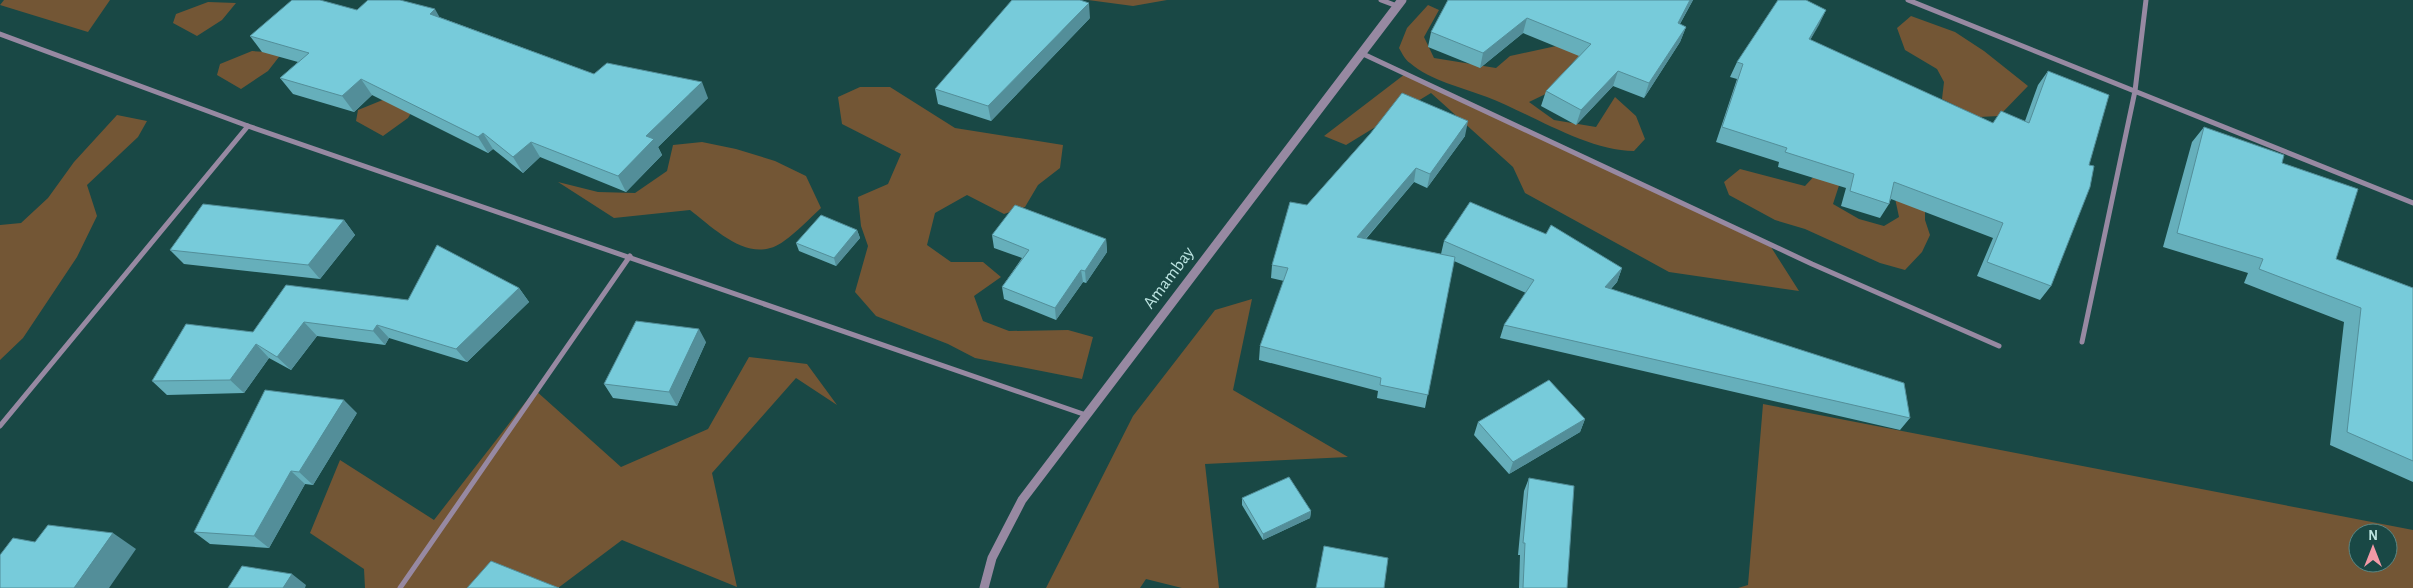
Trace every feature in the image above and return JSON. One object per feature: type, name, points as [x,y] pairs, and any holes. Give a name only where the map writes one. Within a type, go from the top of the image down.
[{"type":"street","points":[[1381,0],[1400,3]]},
{"type":"street","points":[[1908,0],[2413,203]]},
{"type":"street","points":[[2082,342],[2135,91],[2146,0]]},
{"type":"street","name":"Amambay","points":[[984,588],[992,558],[1022,500],[1400,3]]},
{"type":"street","points":[[0,34],[248,126],[630,256],[1086,415]]},
{"type":"street","points":[[1361,53],[1812,264],[1999,346]]},
{"type":"street","points":[[0,426],[248,126]]},
{"type":"street","points":[[400,588],[630,256]]},
{"type":"shaded area","points":[[4,0],[110,0],[88,32],[0,5]]},
{"type":"shaded area","points":[[1088,0],[1167,0],[1133,6]]},
{"type":"shaded area","points":[[208,2],[236,3],[222,20],[197,36],[173,23],[176,14]]},
{"type":"shaded area","points":[[1428,5],[1439,10],[1424,37],[1434,58],[1496,68],[1510,56],[1570,43],[1584,52],[1570,65],[1568,77],[1556,89],[1529,102],[1554,120],[1596,127],[1615,97],[1636,116],[1645,139],[1634,151],[1597,145],[1559,130],[1504,104],[1437,79],[1418,69],[1407,60],[1399,48],[1407,28]]},
{"type":"shaded area","points":[[1911,16],[1955,32],[1984,51],[2028,86],[1999,116],[1979,117],[1942,99],[1944,82],[1937,69],[1905,50],[1897,28]]},
{"type":"shaded area","points":[[252,51],[282,53],[268,71],[241,89],[217,75],[220,64]]},
{"type":"shaded area","points":[[1405,74],[1771,247],[1799,291],[1669,272],[1525,193],[1513,167],[1431,93],[1346,145],[1324,136]]},
{"type":"shaded area","points":[[860,87],[890,87],[955,128],[1063,145],[1060,168],[1038,185],[1025,207],[1004,214],[967,195],[935,213],[927,245],[951,262],[983,262],[1001,277],[974,296],[983,321],[1009,331],[1068,330],[1093,337],[1082,379],[975,358],[948,344],[876,316],[855,292],[868,246],[861,226],[858,197],[888,184],[901,154],[842,124],[838,97]]},
{"type":"shaded area","points":[[390,97],[420,98],[408,118],[383,136],[356,121],[358,110]]},
{"type":"shaded area","points":[[117,115],[147,121],[138,137],[87,185],[97,216],[77,257],[23,338],[0,360],[0,225],[21,223],[48,198],[74,162]]},
{"type":"shaded area","points":[[702,142],[736,149],[775,161],[806,176],[821,208],[784,241],[772,248],[759,250],[734,242],[690,210],[614,218],[558,182],[598,192],[635,193],[667,171],[673,145]]},
{"type":"shaded area","points":[[1846,164],[1833,204],[1859,219],[1884,226],[1899,217],[1893,189],[1925,205],[1925,220],[1930,235],[1922,252],[1905,270],[1880,263],[1805,229],[1775,220],[1729,195],[1724,182],[1740,169],[1805,186],[1819,171]]},
{"type":"shaded area","points":[[1252,299],[1233,390],[1348,457],[1205,464],[1219,588],[1182,588],[1146,579],[1140,588],[1046,588],[1133,416],[1215,310]]},
{"type":"shaded area","points":[[749,357],[807,364],[837,405],[796,378],[712,473],[737,587],[622,540],[558,588],[365,588],[364,569],[310,533],[340,460],[434,520],[535,390],[621,467],[708,429]]},
{"type":"shaded area","points":[[1763,404],[2377,523],[2348,523],[2348,573],[2398,573],[2398,527],[2413,530],[2413,588],[1738,588],[1748,585]]},
{"type":"building","points":[[292,0],[320,0],[357,10],[368,0],[400,0],[435,9],[430,14],[594,74],[607,63],[702,82],[646,136],[654,139],[618,176],[531,142],[513,157],[483,133],[478,137],[361,79],[342,96],[280,78],[309,53],[250,36]]},
{"type":"building","points":[[1012,0],[1080,0],[1089,3],[988,106],[935,89]]},
{"type":"building","points":[[1448,0],[1690,0],[1678,23],[1686,27],[1649,83],[1618,71],[1581,110],[1546,91],[1591,44],[1527,18],[1483,53],[1431,32]]},
{"type":"building","points":[[1778,0],[1806,0],[1826,10],[1809,39],[1993,123],[2001,111],[2029,123],[2048,71],[2109,95],[2089,165],[2094,166],[2090,187],[2051,286],[1987,262],[2003,223],[1894,182],[1889,204],[1850,191],[1854,174],[1785,152],[1787,148],[1722,127],[1743,64],[1737,62]]},
{"type":"building","points":[[1402,93],[1468,121],[1430,174],[1416,168],[1357,237],[1455,257],[1428,395],[1380,385],[1381,378],[1260,346],[1288,268],[1272,265],[1290,202],[1307,205],[1370,134]]},
{"type":"building","points":[[2204,127],[2284,155],[2282,163],[2358,189],[2336,259],[2413,288],[2413,461],[2347,432],[2361,308],[2259,269],[2263,259],[2177,233]]},
{"type":"building","points":[[1470,202],[1546,234],[1551,225],[1622,268],[1605,287],[1904,383],[1910,418],[1504,325],[1534,280],[1444,241]]},
{"type":"building","points":[[203,204],[344,220],[308,265],[170,250]]},
{"type":"building","points":[[1015,205],[1106,239],[1085,271],[1081,270],[1055,308],[1002,287],[1029,250],[992,235]]},
{"type":"building","points":[[821,215],[857,230],[834,258],[796,243]]},
{"type":"building","points":[[437,245],[519,288],[456,349],[377,325],[373,331],[304,322],[277,357],[256,344],[230,380],[152,381],[186,324],[253,332],[286,285],[408,300]]},
{"type":"building","points":[[636,321],[699,329],[669,392],[604,384]]},
{"type":"building","points":[[1549,380],[1585,419],[1513,462],[1478,422]]},
{"type":"building","points":[[265,390],[344,400],[299,472],[291,471],[254,536],[194,532]]},
{"type":"building","points":[[1289,477],[1311,511],[1263,534],[1242,498]]},
{"type":"building","points":[[1529,478],[1574,486],[1567,588],[1523,588],[1525,543],[1523,543]]},
{"type":"building","points":[[48,525],[113,533],[74,588],[0,588],[0,555],[13,538],[35,542]]},
{"type":"building","points":[[1324,546],[1388,558],[1384,588],[1316,588]]},
{"type":"building","points":[[491,561],[559,588],[467,588]]},
{"type":"building","points":[[242,566],[292,574],[283,588],[228,588]]}]
